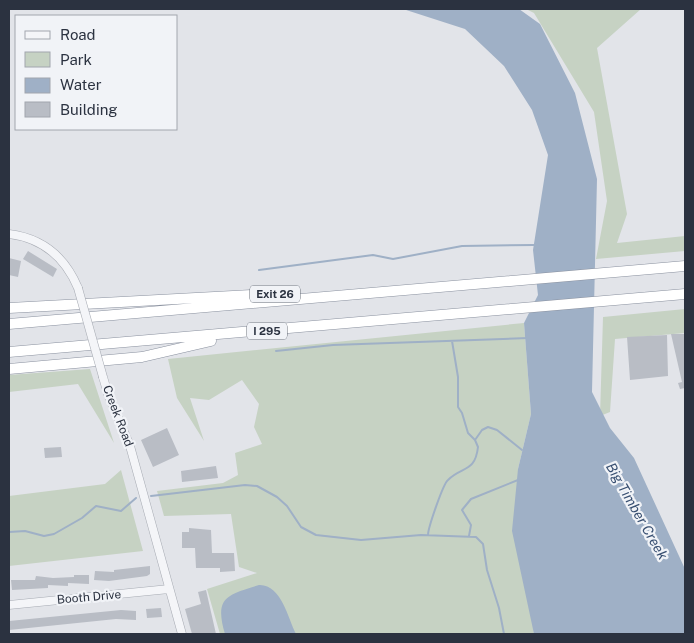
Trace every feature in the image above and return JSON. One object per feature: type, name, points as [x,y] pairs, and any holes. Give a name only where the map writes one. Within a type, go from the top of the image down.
[{"type":"highway","points":[[9,324],[685,266]]},
{"type":"highway","name":"Exit 26","points":[[9,308],[446,286]]},
{"type":"highway","name":"I 295","points":[[9,352],[261,332],[685,294]]},
{"type":"highway","points":[[9,369],[142,357],[261,332]]},
{"type":"street","name":"Creek Road","points":[[9,234],[25,237],[51,250],[68,267],[78,288],[108,394],[130,446],[182,634]]},
{"type":"street","name":"Booth Drive","points":[[9,605],[169,590]]},
{"type":"green space","points":[[526,9],[641,9],[597,48],[627,214],[617,243],[685,236],[685,251],[596,259],[607,201],[594,112],[534,13]]},
{"type":"green space","points":[[685,309],[685,333],[615,339],[610,412],[600,416],[603,317]]},
{"type":"green space","points":[[524,323],[531,414],[518,469],[534,634],[220,634],[207,589],[257,573],[239,567],[231,514],[164,516],[157,491],[223,483],[238,475],[235,453],[262,444],[254,427],[259,404],[242,380],[209,400],[190,398],[204,441],[177,398],[168,359]]},
{"type":"green space","points":[[90,369],[114,443],[78,384],[9,392],[9,375]]},
{"type":"green space","points":[[121,470],[143,551],[9,566],[9,496],[105,484]]},
{"type":"water","name":"Big Timber Creek","points":[[403,9],[519,9],[540,24],[575,93],[597,179],[592,392],[610,428],[634,458],[685,569],[685,634],[534,634],[512,531],[518,469],[531,414],[524,323],[538,295],[533,250],[548,155],[532,110],[504,66],[465,29]]},
{"type":"water","points":[[259,585],[267,586],[278,596],[287,611],[296,634],[225,634],[221,612],[222,605],[226,599],[231,595]]},
{"type":"building","points":[[28,251],[57,269],[53,277],[23,259]]},
{"type":"building","points":[[9,258],[21,261],[18,277],[9,275]]},
{"type":"building","points":[[671,334],[685,334],[685,388],[680,389],[678,383],[682,382]]},
{"type":"building","points":[[667,335],[668,376],[630,380],[627,337]]},
{"type":"building","points":[[167,428],[179,455],[153,467],[141,440]]},
{"type":"building","points":[[61,447],[62,457],[45,458],[44,448]]},
{"type":"building","points":[[216,466],[218,478],[182,482],[181,471]]},
{"type":"building","points":[[189,528],[211,530],[212,553],[234,553],[235,571],[220,572],[220,568],[196,568],[195,548],[182,548],[182,532],[189,532]]},
{"type":"building","points":[[150,566],[150,574],[147,576],[109,581],[94,580],[95,571],[114,572],[114,570]]},
{"type":"building","points":[[74,575],[89,575],[89,584],[68,583],[68,586],[48,585],[48,588],[12,590],[11,580],[35,580],[36,576],[53,578],[74,577]]},
{"type":"building","points":[[206,590],[216,634],[192,634],[185,609],[201,604],[198,592]]},
{"type":"building","points":[[161,608],[162,617],[147,618],[146,609]]},
{"type":"building","points":[[121,610],[136,611],[136,620],[116,619],[9,630],[9,621]]},
{"type":"waterway","points":[[259,270],[373,255],[393,259],[462,246],[534,245]]},
{"type":"waterway","points":[[276,351],[333,345],[528,338]]},
{"type":"waterway","points":[[428,535],[436,506],[446,483],[453,476],[471,465],[478,447],[475,440],[468,433],[462,413],[458,407],[458,377],[452,341]]},
{"type":"waterway","points":[[475,440],[482,430],[488,427],[497,430],[522,450]]},
{"type":"waterway","points":[[469,536],[471,525],[462,510],[471,499],[518,480]]},
{"type":"waterway","points":[[151,496],[245,485],[257,486],[277,497],[287,506],[301,527],[316,535],[361,540],[421,535],[476,537],[483,544],[487,570],[499,608],[504,634]]},
{"type":"waterway","points":[[9,532],[25,531],[44,536],[54,534],[82,518],[96,506],[121,511],[136,498]]}]
